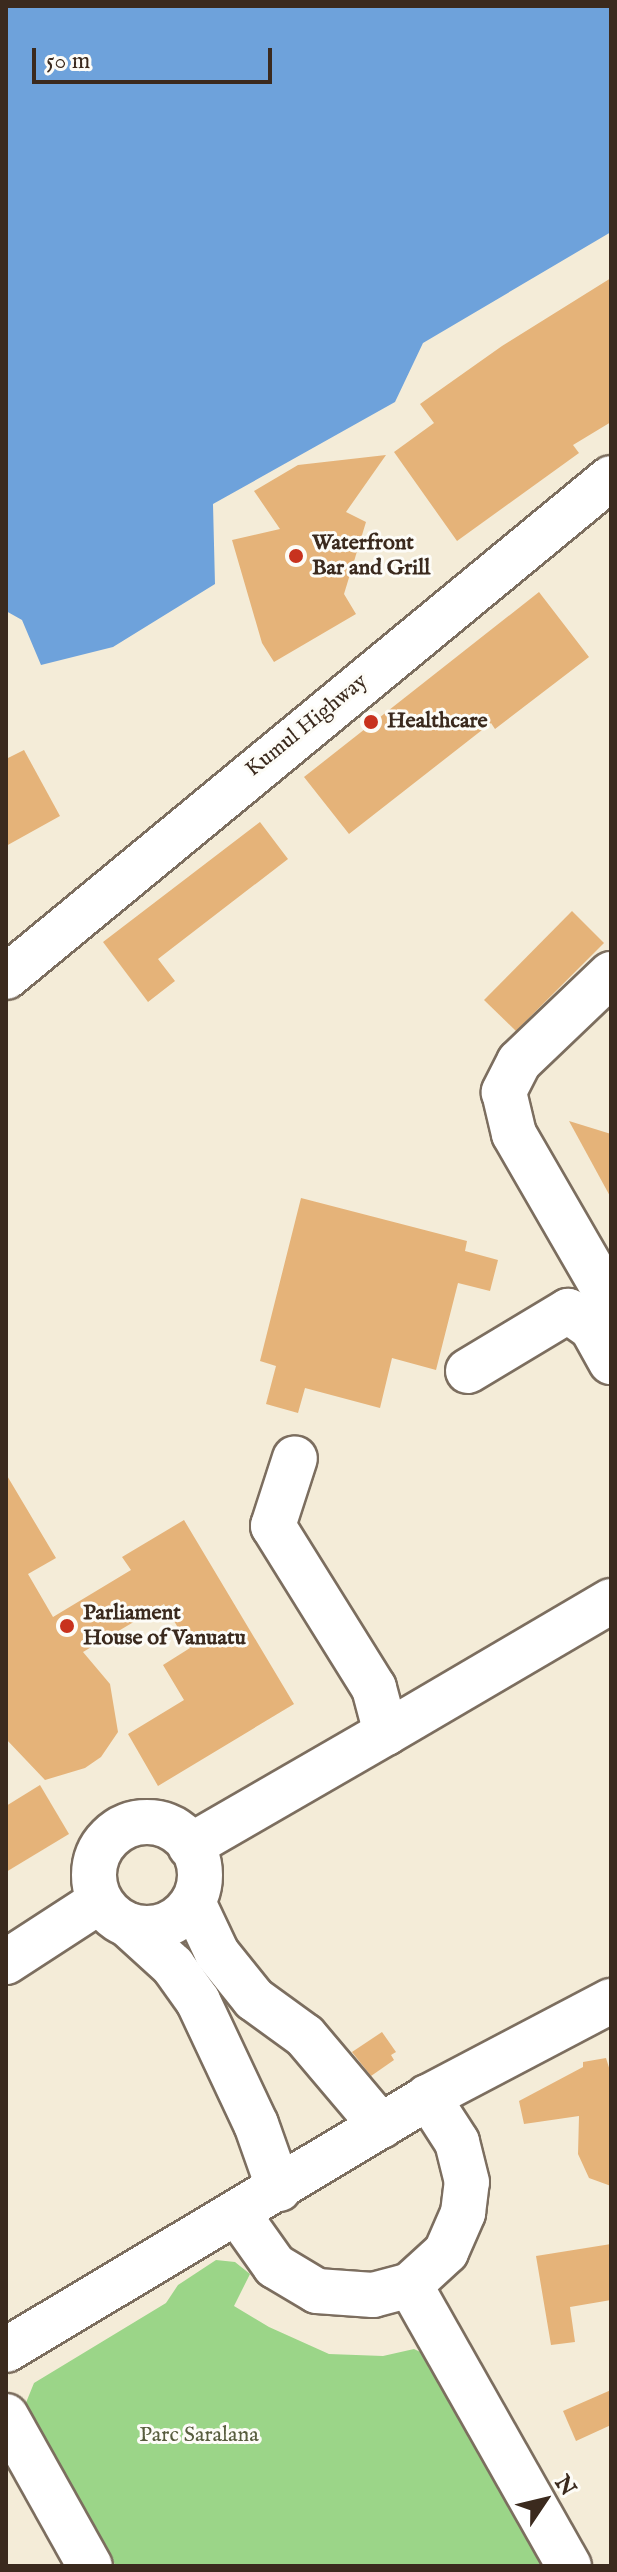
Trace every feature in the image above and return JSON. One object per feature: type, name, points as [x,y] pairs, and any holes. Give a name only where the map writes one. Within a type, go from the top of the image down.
[{"type":"street","name":"Kumul Highway","points":[[6,977],[611,478]]},
{"type":"street","points":[[611,974],[519,1062],[504,1092],[514,1134],[611,1302]]},
{"type":"street","points":[[468,1371],[568,1311],[592,1328],[611,1362]]},
{"type":"street","points":[[295,1458],[273,1526],[374,1688],[386,1733]]},
{"type":"street","points":[[190,1846],[611,1601]]},
{"type":"street","points":[[6,1962],[114,1913],[155,1928],[180,1917],[193,1902],[200,1872],[190,1846],[172,1829],[149,1822],[126,1826],[110,1836],[94,1866],[114,1913],[173,1966],[223,2050],[279,2189]]},
{"type":"street","points":[[193,1902],[217,1953],[254,1999],[305,2036],[381,2126]]},
{"type":"street","points":[[6,2350],[238,2214],[428,2097],[611,2001]]},
{"type":"street","points":[[223,2050],[277,2015]]},
{"type":"street","points":[[238,2214],[275,2266],[317,2291],[373,2295],[410,2285],[446,2252],[463,2213],[467,2182],[457,2142],[428,2097]]},
{"type":"street","points":[[410,2285],[569,2566]]},
{"type":"street","points":[[6,2416],[90,2566]]},
{"type":"green space","name":"Parc Saralana","points":[[216,2260],[235,2262],[250,2274],[234,2306],[269,2327],[329,2354],[383,2356],[414,2349],[433,2358],[555,2566],[116,2566],[23,2410],[34,2383],[166,2303],[178,2285]]},
{"type":"water","points":[[6,6],[611,6],[611,232],[423,343],[395,402],[213,504],[215,584],[113,647],[41,665],[22,620],[6,611]]},
{"type":"building","points":[[611,278],[611,422],[573,445],[579,453],[457,541],[394,452],[434,423],[420,404],[502,346]]},
{"type":"building","name":"Waterfront Bar and Grill","points":[[386,455],[346,512],[366,522],[344,594],[356,614],[274,662],[262,643],[232,540],[280,529],[254,491],[298,465]]},
{"type":"building","points":[[539,592],[589,657],[495,729],[491,723],[349,834],[304,777]]},
{"type":"building","points":[[24,750],[60,816],[6,846],[6,759]]},
{"type":"building","points":[[260,822],[288,859],[158,959],[175,981],[148,1002],[103,942]]},
{"type":"building","points":[[572,911],[604,943],[516,1031],[484,1000]]},
{"type":"building","points":[[569,1121],[611,1134],[611,1198]]},
{"type":"building","points":[[301,1198],[467,1241],[465,1251],[498,1260],[490,1291],[458,1283],[436,1370],[392,1358],[380,1408],[305,1388],[298,1413],[266,1404],[276,1366],[260,1361]]},
{"type":"building","name":"Parliament House of Vanuatu","points":[[6,1474],[56,1558],[28,1574],[53,1617],[131,1570],[122,1557],[184,1520],[294,1704],[158,1786],[128,1734],[184,1700],[163,1665],[190,1648],[164,1604],[83,1652],[110,1684],[118,1732],[101,1757],[85,1768],[45,1780],[6,1739]]},
{"type":"building","points":[[40,1785],[69,1834],[6,1872],[6,1806]]},
{"type":"building","points":[[382,2032],[396,2052],[391,2055],[394,2060],[371,2076],[352,2052]]},
{"type":"building","points":[[606,2058],[611,2074],[611,2186],[589,2178],[578,2154],[579,2116],[524,2124],[519,2101],[583,2067],[583,2062]]},
{"type":"building","points":[[611,2244],[611,2300],[570,2307],[575,2342],[551,2345],[536,2256]]},
{"type":"building","points":[[611,2390],[611,2425],[576,2441],[563,2411]]},
{"type":"place","name":"Waterfront Bar and Grill","points":[[296,556]]},
{"type":"place","name":"Healthcare","points":[[371,722]]},
{"type":"place","name":"Parliament House of Vanuatu","points":[[67,1626]]}]
